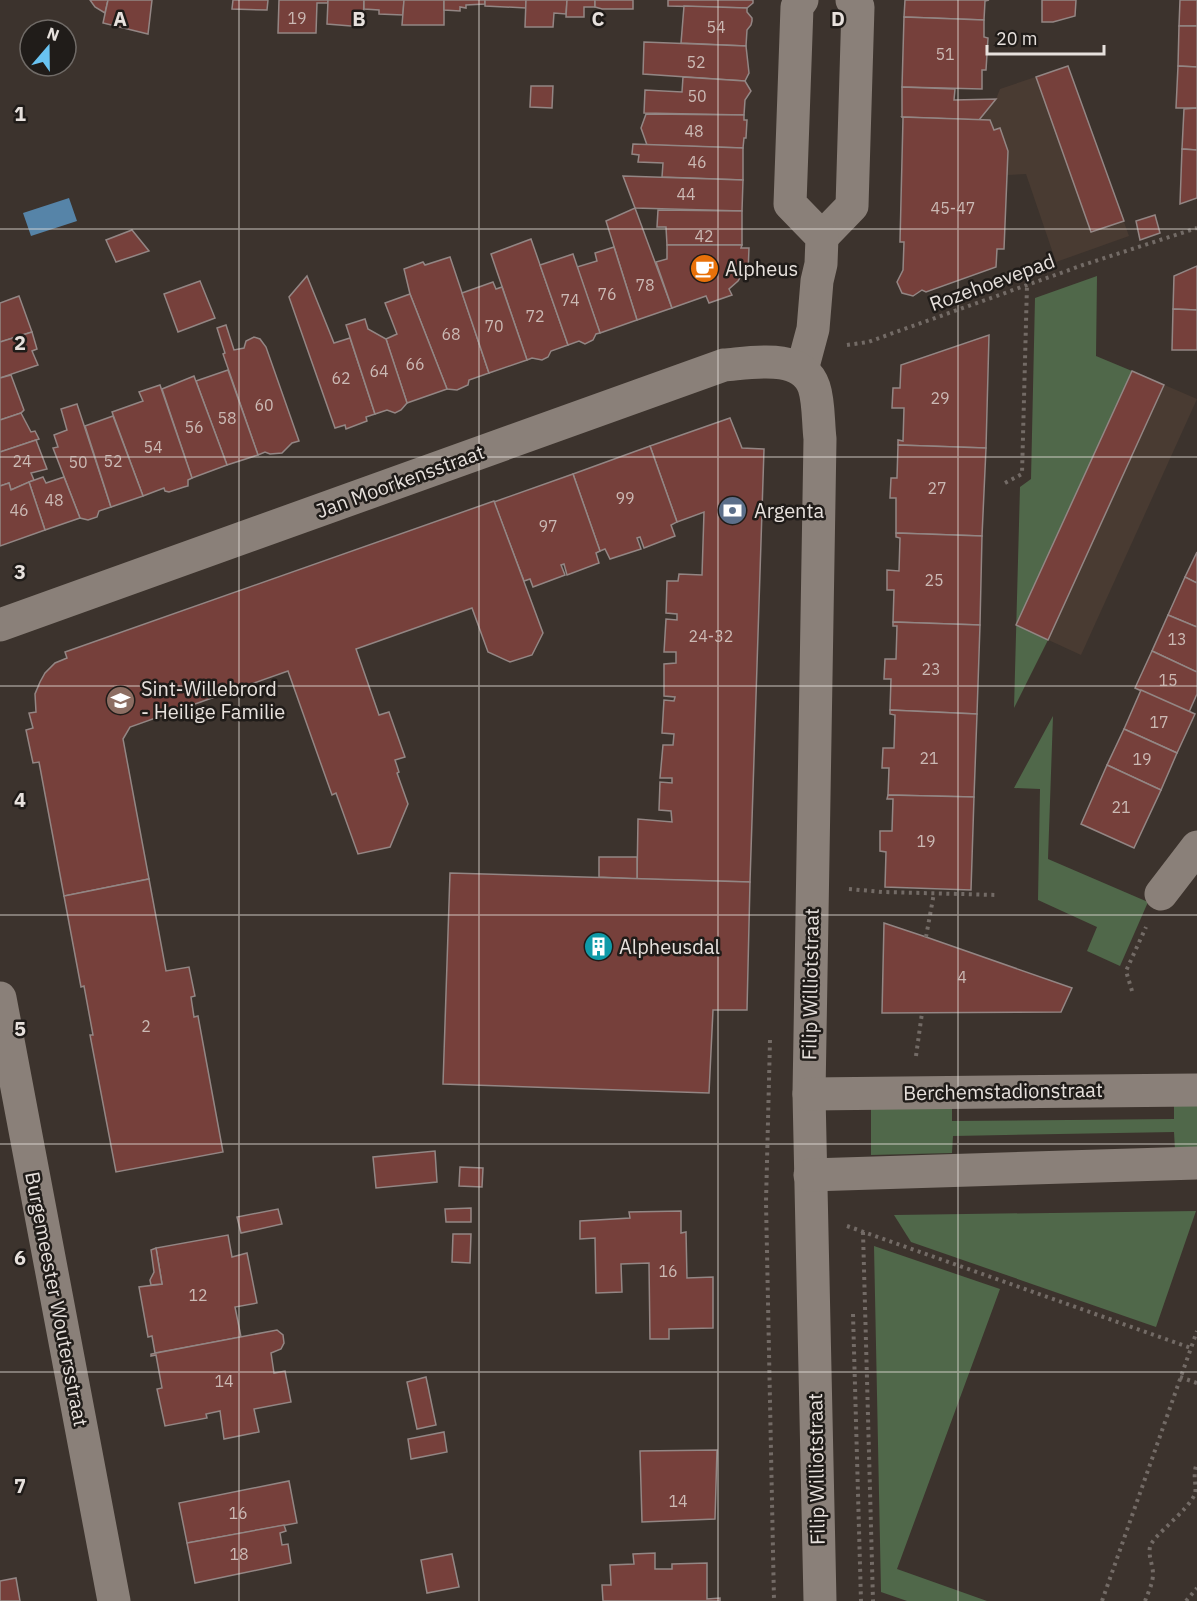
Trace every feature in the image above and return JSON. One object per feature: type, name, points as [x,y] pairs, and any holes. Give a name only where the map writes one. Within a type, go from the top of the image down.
[{"type":"street","points":[[802,0],[796,7],[790,204],[822,237]]},
{"type":"street","points":[[802,370],[813,329],[822,237],[852,206],[858,7],[852,0]]},
{"type":"street","name":"Jan Moorkensstraat","points":[[0,625],[724,364],[782,361],[802,370]]},
{"type":"street","name":"Filip Williotstraat","points":[[802,370],[813,385],[820,439],[809,1094],[820,1601]]},
{"type":"street","points":[[1161,894],[1197,848]]},
{"type":"street","name":"Burgemeester Woutersstraat","points":[[0,998],[114,1601]]},
{"type":"street","name":"Berchemstadionstraat","points":[[809,1094],[1197,1090]]},
{"type":"street","points":[[810,1174],[1197,1163]]},
{"type":"path","name":"Rozehoevepad","points":[[802,370],[839,346],[868,342],[1027,285],[1197,228]]},
{"type":"path","points":[[1005,483],[1022,474],[1027,285]]},
{"type":"path","points":[[812,888],[998,895]]},
{"type":"path","points":[[926,937],[934,893]]},
{"type":"path","points":[[1132,991],[1126,971],[1161,894]]},
{"type":"path","points":[[914,1093],[912,1080],[922,1013]]},
{"type":"path","points":[[842,1225],[1191,1348]]},
{"type":"path","points":[[863,1232],[873,1601]]},
{"type":"path","points":[[1102,1601],[1197,1330]]},
{"type":"path","points":[[1180,1377],[1197,1383]]},
{"type":"path","points":[[1145,1601],[1153,1580],[1150,1545],[1154,1538],[1183,1512],[1196,1493],[1197,1484],[1194,1472],[1197,1463]]},
{"type":"path","points":[[1186,1601],[1197,1588]]},
{"type":"shaded area","points":[[1068,66],[1129,236],[1056,262],[1026,174],[1007,175],[1008,151],[1000,128],[994,130],[979,120],[996,99],[1000,89]]},
{"type":"shaded area","points":[[1132,371],[1197,399],[1081,655],[1016,625]]},
{"type":"green space","points":[[1097,276],[1096,356],[1132,371],[1017,625],[1048,640],[1014,708],[1020,487],[1031,479],[1035,298]]},
{"type":"green space","points":[[1053,716],[1048,859],[1148,902],[1120,966],[1087,951],[1097,927],[1038,900],[1040,789],[1014,788]]},
{"type":"green space","points":[[1174,1102],[1197,1102],[1197,1150],[1175,1150],[1174,1132],[953,1136],[952,1153],[871,1155],[871,1107],[952,1105],[952,1121],[1174,1119]]},
{"type":"green space","points":[[1196,1211],[1156,1327],[911,1242],[894,1215]]},
{"type":"green space","points":[[874,1246],[1000,1289],[897,1569],[987,1601],[907,1601],[881,1592]]},
{"type":"water","points":[[69,198],[77,221],[31,236],[23,213]]},
{"type":"building","points":[[90,0],[108,0],[105,13],[95,7]]},
{"type":"building","points":[[108,0],[152,0],[148,34],[103,23]]},
{"type":"building","points":[[233,0],[268,0],[267,10],[232,9]]},
{"type":"building","points":[[279,0],[328,0],[328,3],[317,3],[316,33],[278,33]]},
{"type":"building","points":[[328,0],[364,0],[363,27],[327,24]]},
{"type":"building","points":[[364,0],[404,0],[403,15],[379,14],[379,10],[364,9]]},
{"type":"building","points":[[404,0],[444,0],[444,25],[402,25]]},
{"type":"building","points":[[444,0],[485,0],[485,4],[466,5],[466,8],[460,7],[460,11],[444,10]]},
{"type":"building","points":[[485,0],[526,0],[526,8],[485,6]]},
{"type":"building","points":[[526,0],[567,0],[566,14],[554,13],[553,27],[525,27]]},
{"type":"building","points":[[567,0],[595,0],[595,7],[584,7],[584,17],[566,17]]},
{"type":"building","points":[[595,0],[633,0],[633,9],[602,9],[595,7]]},
{"type":"building","points":[[668,0],[753,0],[753,3],[747,8],[668,6]]},
{"type":"building","points":[[905,0],[989,0],[985,1],[984,20],[904,17]]},
{"type":"building","points":[[1042,0],[1076,0],[1075,16],[1053,22],[1042,22]]},
{"type":"building","points":[[1180,0],[1197,0],[1197,26],[1179,26]]},
{"type":"building","points":[[684,6],[747,8],[752,21],[747,30],[746,46],[681,43]]},
{"type":"building","points":[[904,17],[984,20],[984,37],[988,38],[986,70],[982,70],[982,89],[902,87]]},
{"type":"building","points":[[1179,26],[1197,26],[1197,67],[1178,66]]},
{"type":"building","points":[[644,42],[746,46],[749,73],[745,81],[643,74]]},
{"type":"building","points":[[1068,66],[1124,221],[1091,232],[1036,77]]},
{"type":"building","points":[[1178,66],[1197,67],[1197,108],[1176,108]]},
{"type":"building","points":[[683,77],[745,81],[751,91],[745,100],[744,115],[644,113],[645,90],[682,92]]},
{"type":"building","points":[[531,86],[553,86],[552,108],[530,107]]},
{"type":"building","points":[[902,87],[955,89],[954,100],[996,99],[979,120],[902,117]]},
{"type":"building","points":[[1197,108],[1197,150],[1182,149],[1184,109]]},
{"type":"building","points":[[646,114],[744,115],[744,120],[747,120],[746,138],[744,138],[743,148],[647,145],[641,128]]},
{"type":"building","points":[[902,117],[990,120],[994,130],[1000,128],[1008,151],[1004,249],[997,249],[996,267],[926,292],[922,290],[913,296],[902,293],[897,282],[903,270],[904,242],[900,242]]},
{"type":"building","points":[[633,144],[743,148],[743,180],[662,177],[663,163],[638,162],[639,155],[632,154]]},
{"type":"building","points":[[1182,149],[1197,150],[1197,198],[1180,204]]},
{"type":"building","points":[[623,176],[743,180],[742,211],[635,208]]},
{"type":"building","points":[[635,208],[672,308],[637,320],[606,221]]},
{"type":"building","points":[[658,210],[742,211],[742,245],[667,245],[666,227],[657,227]]},
{"type":"building","points":[[1155,215],[1160,233],[1140,240],[1136,221]]},
{"type":"building","points":[[132,230],[149,251],[116,262],[106,240]]},
{"type":"building","points":[[531,239],[568,345],[551,351],[548,357],[542,360],[532,358],[527,360],[491,254]]},
{"type":"building","points":[[667,245],[742,245],[741,248],[749,248],[748,273],[743,273],[729,289],[732,295],[709,303],[706,296],[672,308],[656,262],[667,259]]},
{"type":"building","points":[[614,247],[637,320],[600,333],[577,267],[597,261],[595,253]]},
{"type":"building","points":[[573,254],[600,333],[585,344],[579,341],[568,345],[540,265]]},
{"type":"building","points":[[450,257],[489,373],[469,380],[468,385],[457,390],[447,389],[410,294],[404,269],[423,262],[425,265]]},
{"type":"building","points":[[1197,266],[1197,310],[1173,309],[1174,276]]},
{"type":"building","points":[[307,276],[334,343],[350,338],[375,414],[366,417],[367,421],[346,429],[345,425],[335,428],[289,297]]},
{"type":"building","points":[[200,281],[215,318],[178,332],[164,294]]},
{"type":"building","points":[[493,282],[496,289],[502,287],[527,360],[489,373],[462,293]]},
{"type":"building","points":[[410,294],[447,389],[407,403],[386,339],[397,334],[385,303]]},
{"type":"building","points":[[19,296],[32,332],[0,342],[0,303]]},
{"type":"building","points":[[1173,309],[1197,310],[1197,350],[1172,350]]},
{"type":"building","points":[[365,319],[368,329],[386,339],[407,403],[395,413],[387,410],[375,414],[346,325]]},
{"type":"building","points":[[226,325],[234,350],[244,348],[246,341],[254,337],[260,339],[266,347],[299,441],[292,443],[282,453],[265,452],[258,455],[223,354],[225,353],[217,328]]},
{"type":"building","points":[[32,332],[37,349],[32,351],[38,365],[0,378],[0,342]]},
{"type":"building","points":[[989,335],[986,448],[898,445],[898,440],[903,441],[904,408],[892,408],[893,388],[900,388],[901,365]]},
{"type":"building","points":[[228,370],[258,455],[227,465],[196,381]]},
{"type":"building","points":[[1132,371],[1164,385],[1048,640],[1016,625]]},
{"type":"building","points":[[11,375],[24,410],[0,420],[0,378]]},
{"type":"building","points":[[194,376],[227,465],[192,478],[162,389]]},
{"type":"building","points":[[160,385],[192,478],[188,480],[188,486],[169,492],[164,488],[143,496],[112,412],[143,401],[139,392]]},
{"type":"building","points":[[77,404],[111,507],[99,511],[97,517],[88,520],[80,518],[53,448],[58,447],[54,435],[67,430],[61,409]]},
{"type":"building","points":[[21,413],[31,432],[35,431],[39,439],[0,452],[0,420]]},
{"type":"building","points":[[113,416],[143,496],[111,507],[85,426]]},
{"type":"building","points":[[730,418],[742,448],[764,449],[750,882],[637,879],[638,819],[672,822],[671,811],[659,810],[660,782],[672,783],[672,778],[660,778],[663,745],[673,745],[674,734],[662,733],[664,700],[674,701],[675,697],[664,696],[664,664],[676,663],[676,652],[664,652],[666,619],[677,620],[677,614],[666,613],[667,581],[678,581],[679,574],[702,575],[704,512],[677,522],[650,446]]},
{"type":"building","points":[[36,440],[47,469],[31,473],[34,480],[11,490],[9,483],[0,486],[0,452]]},
{"type":"building","points":[[898,445],[986,448],[982,536],[896,533],[896,498],[890,498],[891,478],[897,478]]},
{"type":"building","points":[[650,446],[677,522],[671,525],[675,536],[644,548],[640,537],[637,538],[641,549],[610,559],[605,549],[600,551],[573,474]]},
{"type":"building","points":[[573,474],[600,551],[596,553],[599,563],[567,575],[564,564],[561,565],[565,575],[533,587],[530,579],[524,581],[494,502]]},
{"type":"building","points":[[43,477],[46,483],[64,477],[80,518],[45,530],[29,482]]},
{"type":"building","points":[[29,482],[45,530],[0,546],[0,486],[9,483],[11,490]]},
{"type":"building","name":"Sint-Willebrord - Heilige Familie","points":[[494,501],[543,633],[532,655],[510,662],[488,652],[472,608],[356,649],[379,715],[389,712],[405,757],[395,760],[408,804],[390,847],[358,854],[336,793],[332,795],[288,671],[130,727],[123,739],[149,879],[64,896],[39,762],[33,763],[26,730],[33,728],[29,713],[36,712],[35,694],[40,682],[55,663],[67,658],[65,652]]},
{"type":"building","points":[[896,533],[982,536],[980,625],[893,622],[894,590],[887,590],[887,570],[899,571],[900,538],[896,537]]},
{"type":"building","points":[[1197,552],[1197,583],[1185,577]]},
{"type":"building","points":[[1185,577],[1197,583],[1197,627],[1168,615]]},
{"type":"building","points":[[1168,615],[1197,627],[1197,672],[1152,651]]},
{"type":"building","points":[[893,622],[980,625],[977,714],[890,710],[891,679],[884,679],[885,659],[896,659],[897,626],[893,626]]},
{"type":"building","points":[[1152,651],[1197,672],[1197,694],[1189,712],[1135,688]]},
{"type":"building","points":[[1141,690],[1195,714],[1177,753],[1124,729]]},
{"type":"building","points":[[890,710],[977,714],[974,797],[888,795],[889,768],[882,768],[883,748],[894,748],[895,715],[890,714]]},
{"type":"building","points":[[1124,729],[1177,753],[1161,790],[1107,765]]},
{"type":"building","points":[[1107,765],[1161,790],[1134,848],[1081,824]]},
{"type":"building","points":[[888,795],[974,797],[971,890],[885,887],[886,852],[880,851],[880,831],[892,831],[893,799],[887,799]]},
{"type":"building","points":[[599,857],[637,857],[637,879],[599,877]]},
{"type":"building","name":"Alpheusdal","points":[[450,873],[750,882],[747,1010],[713,1010],[709,1093],[443,1084]]},
{"type":"building","points":[[149,879],[166,971],[189,967],[195,996],[191,997],[194,1017],[198,1016],[223,1152],[116,1172],[90,1035],[93,1035],[84,986],[81,987],[64,896]]},
{"type":"building","points":[[884,923],[1072,988],[1061,1012],[882,1013]]},
{"type":"building","points":[[435,1151],[437,1182],[376,1188],[373,1157]]},
{"type":"building","points":[[460,1167],[483,1168],[482,1187],[459,1186]]},
{"type":"building","points":[[471,1208],[471,1222],[446,1222],[445,1209]]},
{"type":"building","points":[[278,1209],[282,1224],[241,1233],[237,1217]]},
{"type":"building","points":[[681,1211],[681,1233],[686,1232],[687,1278],[713,1277],[713,1328],[669,1329],[669,1339],[650,1339],[649,1263],[621,1264],[622,1292],[596,1293],[595,1238],[580,1239],[580,1221],[630,1218],[629,1212]]},
{"type":"building","points":[[453,1234],[471,1234],[470,1263],[452,1262]]},
{"type":"building","points":[[228,1235],[232,1257],[247,1253],[257,1303],[235,1307],[241,1337],[155,1353],[152,1336],[148,1337],[139,1287],[162,1284],[156,1248]]},
{"type":"building","points":[[156,1248],[162,1284],[151,1285],[150,1280],[154,1272],[151,1250]]},
{"type":"building","points":[[277,1330],[283,1335],[284,1343],[281,1349],[271,1353],[274,1373],[285,1371],[291,1402],[254,1409],[259,1432],[224,1439],[220,1411],[206,1414],[207,1418],[165,1426],[157,1389],[162,1388],[156,1355],[151,1356],[151,1354]]},
{"type":"building","points":[[426,1377],[436,1425],[417,1429],[407,1382]]},
{"type":"building","points":[[444,1432],[447,1452],[411,1459],[408,1439]]},
{"type":"building","points":[[717,1450],[715,1519],[642,1522],[640,1451]]},
{"type":"building","points":[[289,1481],[297,1523],[187,1543],[179,1503]]},
{"type":"building","points":[[284,1525],[286,1531],[280,1533],[282,1545],[288,1544],[291,1563],[195,1583],[187,1543]]},
{"type":"building","points":[[655,1553],[655,1569],[672,1569],[672,1564],[707,1563],[707,1599],[720,1598],[720,1601],[603,1601],[602,1585],[611,1585],[610,1565],[634,1564],[633,1554]]},
{"type":"building","points":[[452,1554],[459,1587],[427,1593],[421,1560]]},
{"type":"building","points":[[16,1578],[20,1601],[0,1601],[0,1581]]},
{"type":"place","name":"Alpheus","points":[[704,268]]},
{"type":"place","name":"Argenta","points":[[733,510]]},
{"type":"place","name":"Sint-Willebrord - Heilige Familie","points":[[120,700]]},
{"type":"place","name":"Alpheusdal","points":[[598,946]]}]
